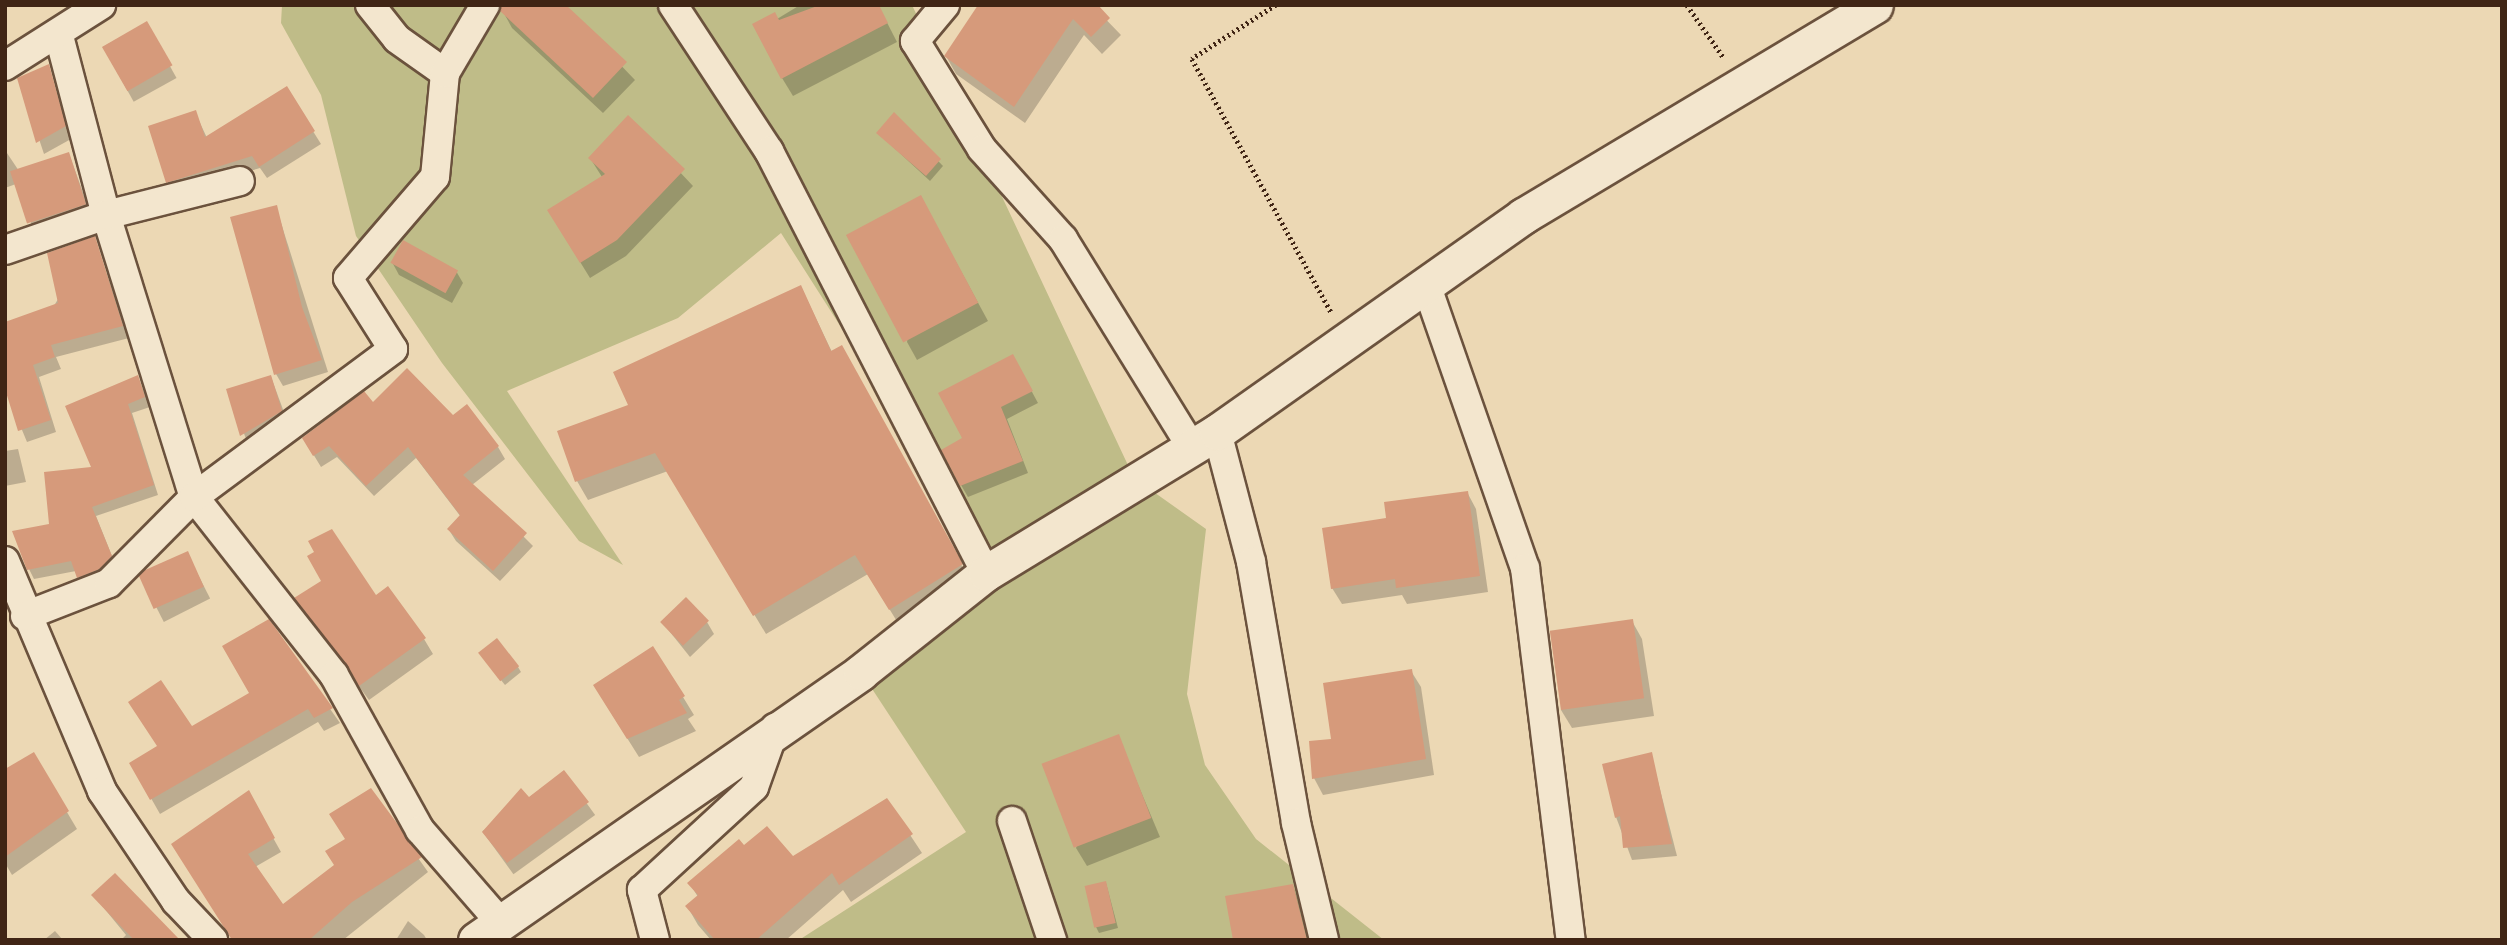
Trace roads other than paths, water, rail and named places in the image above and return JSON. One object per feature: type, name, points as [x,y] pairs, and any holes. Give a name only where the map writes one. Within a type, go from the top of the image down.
[{"type":"street","points":[[5,66],[60,36],[102,5]]},
{"type":"street","points":[[370,5],[397,39],[445,73]]},
{"type":"street","points":[[25,616],[109,583],[194,497],[393,349],[348,278],[435,177],[445,73],[485,5]]},
{"type":"street","points":[[673,5],[769,151],[986,573]]},
{"type":"street","points":[[945,5],[915,41],[982,149],[1063,239],[1204,439],[1251,562],[1296,822],[1324,940]]},
{"type":"street","points":[[60,36],[106,215],[194,497],[334,675],[420,830],[488,931],[776,725],[861,672],[986,573],[1204,439],[1523,216],[1875,5]]},
{"type":"street","points":[[5,250],[106,215],[240,181]]},
{"type":"street","points":[[1426,284],[1525,568],[1572,940]]},
{"type":"street","points":[[5,561],[25,616],[102,791],[176,901],[212,940]]},
{"type":"street","points":[[655,940],[642,890],[754,787],[776,725]]},
{"type":"street","points":[[1012,821],[1052,940]]}]
